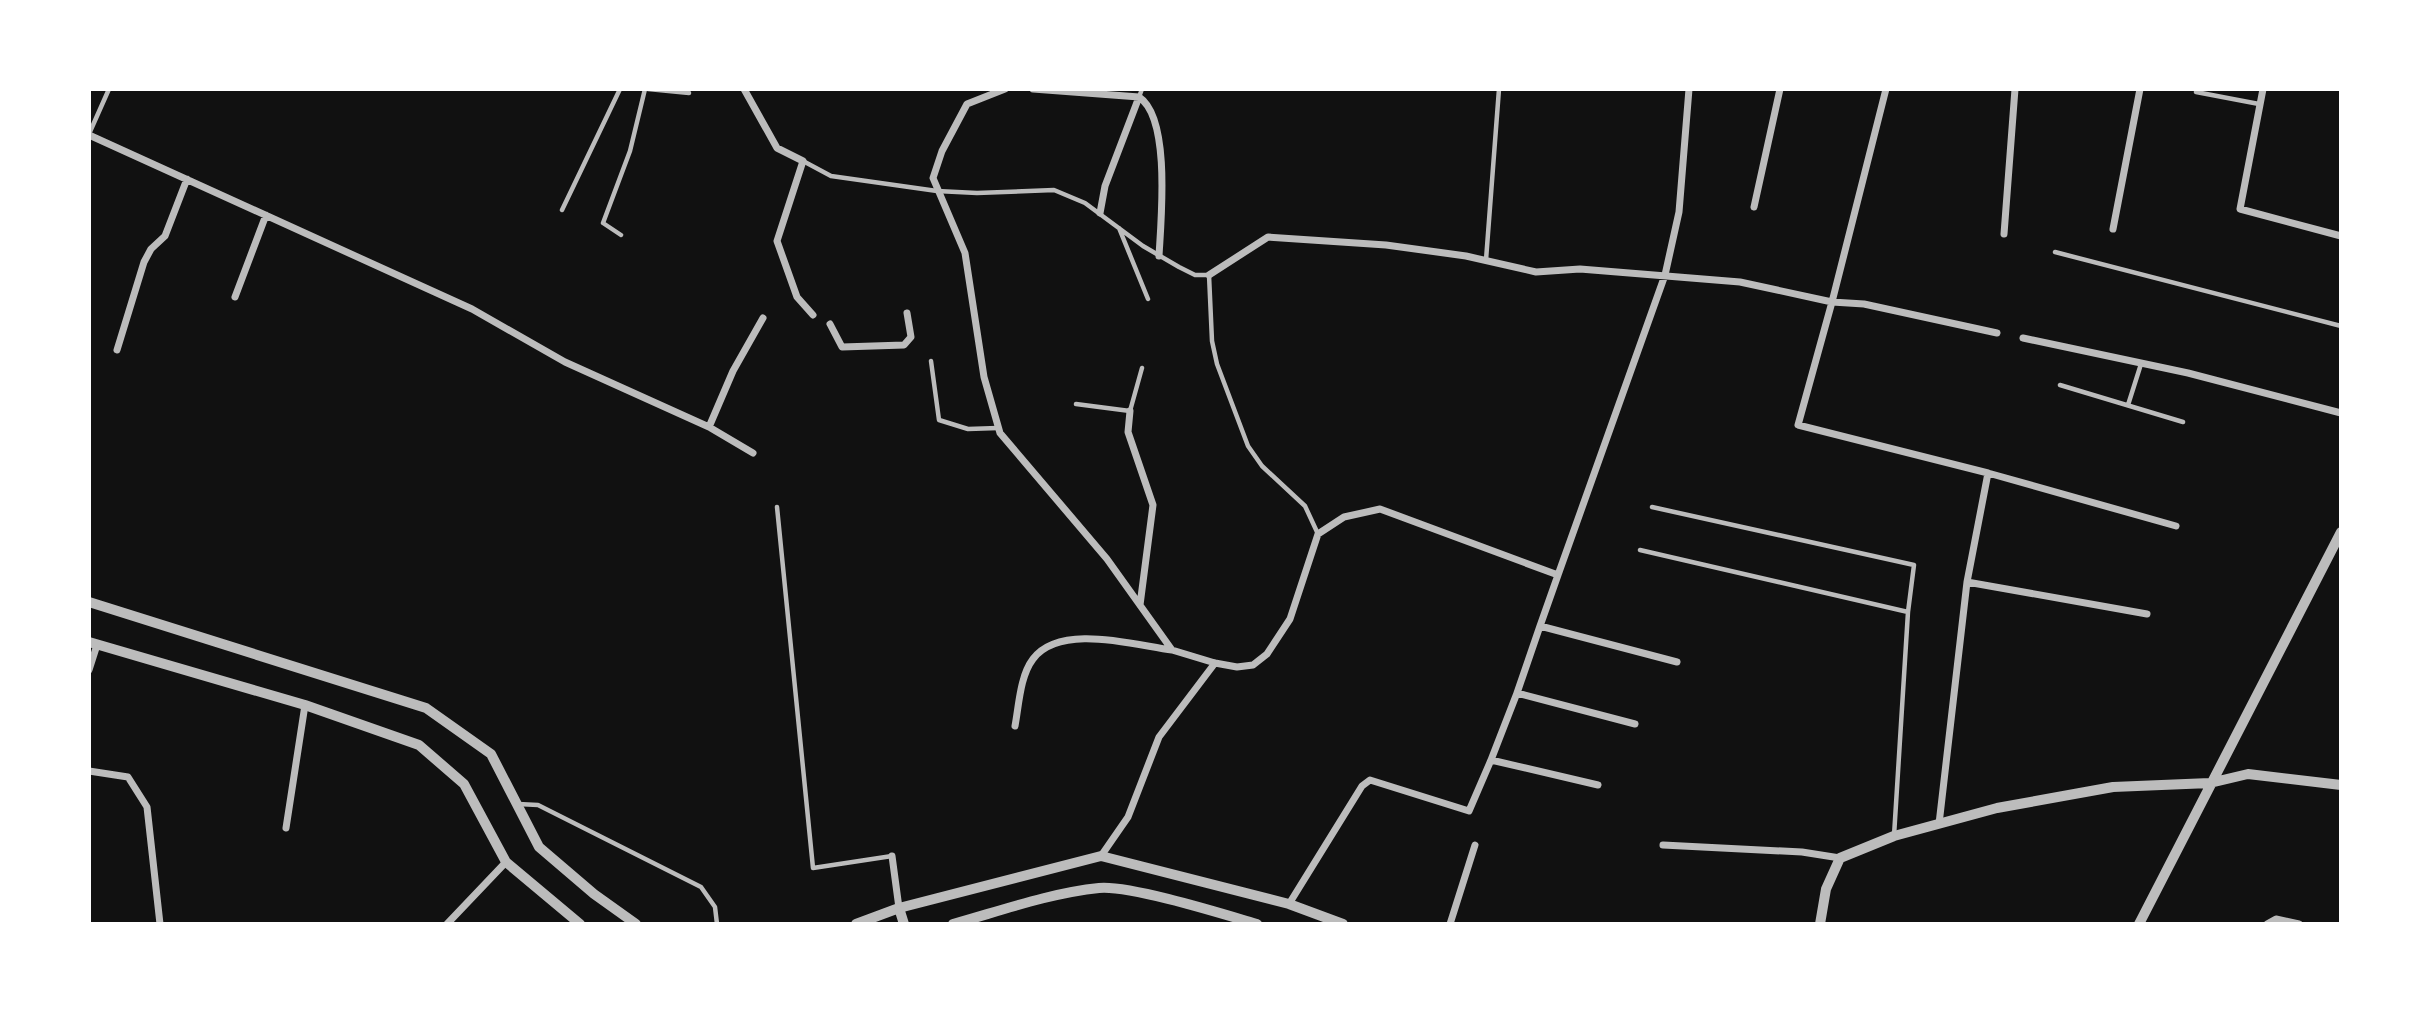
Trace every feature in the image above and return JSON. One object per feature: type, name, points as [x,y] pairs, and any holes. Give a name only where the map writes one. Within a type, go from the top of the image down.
[{"type":"street","points":[[744,89],[777,148],[803,161],[777,242],[797,297],[813,315]]},
{"type":"street","points":[[1005,89],[967,104],[934,170],[933,178],[965,253],[984,377],[999,428],[1107,559],[1172,650]]},
{"type":"street","points":[[1033,89],[1140,93],[1148,103],[1155,121],[1161,163],[1159,256]]},
{"type":"street","points":[[1289,904],[1362,786],[1370,780],[1469,811],[1517,693],[1665,275],[1679,212],[1689,89]]},
{"type":"street","points":[[1754,207],[1780,89]]},
{"type":"street","points":[[1886,89],[1798,425],[1988,473],[2176,526]]},
{"type":"street","points":[[2004,234],[2015,89]]},
{"type":"street","points":[[2113,229],[2140,89]]},
{"type":"street","points":[[2263,89],[2240,209],[2341,236]]},
{"type":"street","points":[[1100,213],[1105,186],[1140,93]]},
{"type":"street","points":[[89,134],[472,309],[565,362],[709,427],[753,453]]},
{"type":"street","points":[[117,350],[144,261],[151,249],[165,236],[187,179]]},
{"type":"street","points":[[235,297],[265,215]]},
{"type":"street","points":[[1209,275],[1268,237],[1386,245],[1536,272],[1580,269],[1740,282],[1832,302],[1864,304],[1997,333]]},
{"type":"street","points":[[830,324],[842,347],[904,345],[911,337],[907,313]]},
{"type":"street","points":[[709,427],[733,371],[763,318]]},
{"type":"street","points":[[2023,338],[2142,363],[2341,413]]},
{"type":"street","points":[[1130,411],[1128,432],[1153,505],[1140,605]]},
{"type":"street","points":[[1939,824],[1967,582],[1988,473]]},
{"type":"street","points":[[1015,726],[1025,677],[1032,659],[1060,640],[1081,638],[1172,650],[1237,667],[1253,665],[1268,654],[1290,618],[1318,534],[1344,517],[1380,509],[1558,575]]},
{"type":"street","points":[[2139,924],[2341,532]]},
{"type":"street","points":[[1967,582],[2147,614]]},
{"type":"street","points":[[89,602],[426,708],[491,754],[539,847],[594,894],[636,924]]},
{"type":"street","points":[[1540,626],[1677,662]]},
{"type":"street","points":[[89,670],[93,644],[305,705],[419,745],[464,783],[506,862],[580,924]]},
{"type":"street","points":[[1101,856],[1128,817],[1159,737],[1215,663]]},
{"type":"street","points":[[1517,693],[1635,724]]},
{"type":"street","points":[[286,828],[305,705]]},
{"type":"street","points":[[1491,760],[1598,785]]},
{"type":"street","points":[[89,771],[128,778],[148,807],[160,924]]},
{"type":"street","points":[[1663,845],[1802,852],[1840,858],[1894,836],[1997,808],[2113,787],[2210,783],[2248,774],[2341,785]]},
{"type":"street","points":[[1450,924],[1475,845]]},
{"type":"street","points":[[892,856],[899,908],[904,924]]},
{"type":"street","points":[[856,924],[899,908],[1101,856],[1289,904],[1343,924]]},
{"type":"street","points":[[1820,924],[1826,889],[1840,858]]},
{"type":"street","points":[[447,924],[506,862]]},
{"type":"street","points":[[953,924],[1058,895],[1102,888],[1126,891],[1255,924]]},
{"type":"street","points":[[2267,924],[2276,919],[2300,924]]},
{"type":"lane","points":[[89,134],[109,89]]},
{"type":"lane","points":[[562,210],[620,89]]},
{"type":"lane","points":[[621,235],[603,223],[630,151],[646,89],[690,93]]},
{"type":"lane","points":[[1486,261],[1499,89]]},
{"type":"lane","points":[[2196,93],[2260,104]]},
{"type":"lane","points":[[803,161],[831,176],[937,191],[977,193],[1054,190],[1100,213],[1159,256],[1195,275],[1209,275],[1212,341],[1248,446],[1262,466],[1305,506],[1318,534]]},
{"type":"lane","points":[[1119,227],[1148,299]]},
{"type":"lane","points":[[2055,252],[2341,326]]},
{"type":"lane","points":[[931,361],[939,420],[968,429],[999,428]]},
{"type":"lane","points":[[2127,406],[2142,363]]},
{"type":"lane","points":[[1076,404],[1130,411],[1142,368]]},
{"type":"lane","points":[[2060,385],[2183,422]]},
{"type":"lane","points":[[777,507],[813,868],[892,856]]},
{"type":"lane","points":[[1652,507],[1914,565],[1908,612],[1894,836]]},
{"type":"lane","points":[[1640,550],[1908,612]]},
{"type":"lane","points":[[517,804],[538,804],[701,887],[715,907],[717,924]]}]
